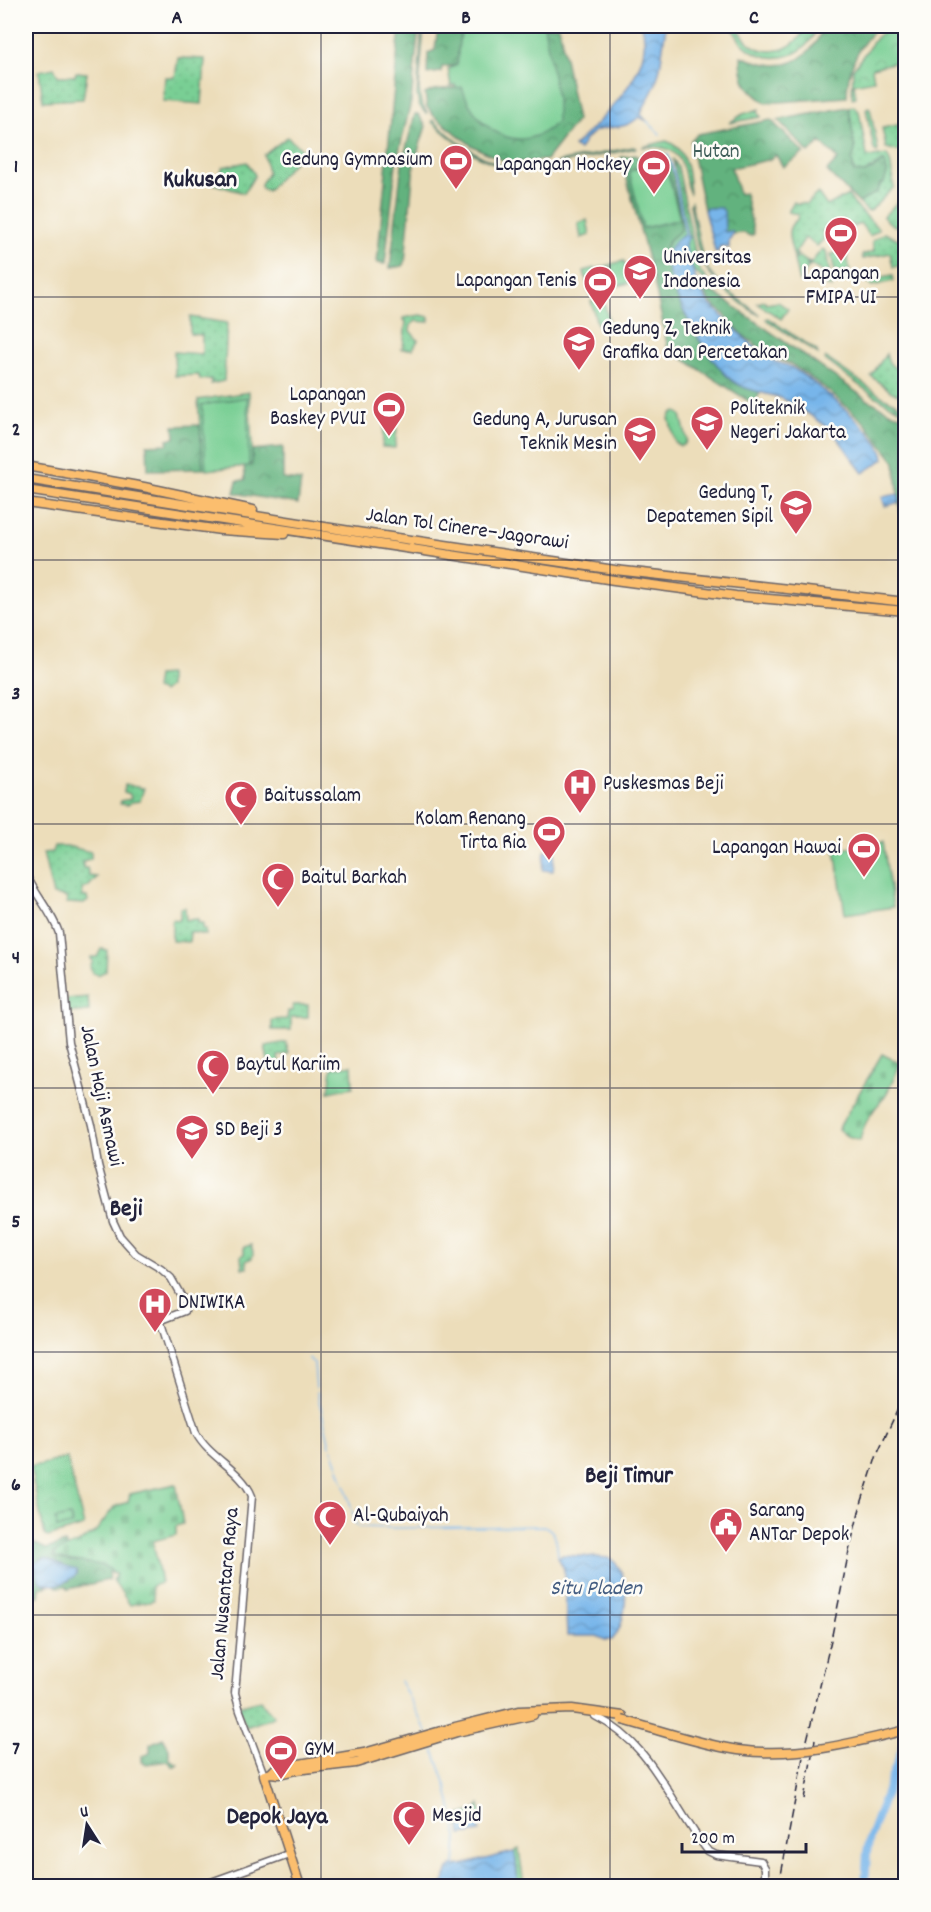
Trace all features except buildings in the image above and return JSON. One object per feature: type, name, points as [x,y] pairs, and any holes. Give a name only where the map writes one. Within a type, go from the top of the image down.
[{"type":"highway","points":[[26,466],[144,487],[350,535]]},
{"type":"highway","name":"Jalan Tol Cinere–Jagorawi","points":[[26,479],[614,580],[736,596],[906,610]]},
{"type":"highway","name":"Jalan Tol Cinere–Jagorawi","points":[[26,490],[615,570],[906,602]]},
{"type":"highway","points":[[26,503],[221,530],[350,535]]},
{"type":"highway","points":[[268,1774],[356,1762],[407,1744],[519,1711],[543,1709],[585,1710],[713,1740],[766,1748],[803,1747],[906,1724]]},
{"type":"highway","points":[[453,1730],[532,1715],[572,1714],[599,1718],[622,1718],[711,1745],[764,1752],[807,1752],[906,1730]]},
{"type":"highway","name":"Jalan Nusantara Raya","points":[[268,1774],[300,1887]]},
{"type":"street","name":"Jalan Haji Asmawi","points":[[26,874],[35,894],[55,922],[59,933],[70,1048],[115,1227],[136,1254],[168,1275],[185,1304],[184,1312],[161,1321]]},
{"type":"street","name":"Jalan Nusantara Raya","points":[[161,1321],[198,1436],[247,1486],[252,1496],[236,1693],[240,1711],[268,1774]]},
{"type":"street","points":[[599,1718],[625,1734],[640,1750],[708,1851],[716,1855],[761,1861],[765,1868],[765,1887]]},
{"type":"street","points":[[200,1887],[289,1854]]},
{"type":"green space","points":[[400,26],[419,26],[411,102],[396,164],[385,264],[377,263]]},
{"type":"green space","points":[[422,26],[424,26],[419,89],[421,103],[426,114],[419,105],[417,95]]},
{"type":"green space","points":[[438,26],[465,26],[459,41],[457,65],[442,67],[441,72],[427,74],[428,53],[435,50]]},
{"type":"green space","points":[[465,26],[544,26],[557,99],[557,122],[543,133],[528,138],[514,139],[488,127],[477,116],[462,87],[451,86],[448,69],[457,65],[459,41]]},
{"type":"green space","points":[[544,26],[559,26],[577,120],[546,160],[510,163],[488,154],[471,145],[434,116],[427,107],[425,94],[434,90],[462,87],[483,124],[549,57]]},
{"type":"green space","points":[[732,26],[738,26],[752,45],[772,51],[792,44],[800,37],[806,26],[817,26],[810,40],[801,50],[789,56],[775,58],[750,49],[739,40]]},
{"type":"green space","name":"Hutan","points":[[822,26],[879,26],[865,41],[855,58],[849,77],[847,97],[766,103],[749,89],[742,72],[741,56],[766,64],[790,63],[812,48]]},
{"type":"green space","points":[[889,26],[905,26],[905,60],[872,68],[874,80],[854,84],[856,97],[852,98],[853,69],[876,38]]},
{"type":"green space","points":[[178,58],[205,59],[202,104],[163,101],[165,77],[175,77]]},
{"type":"green space","points":[[54,68],[58,76],[75,76],[76,72],[87,73],[83,99],[43,101],[39,71]]},
{"type":"green space","points":[[854,106],[859,111],[867,156],[887,155],[891,166],[894,187],[870,211],[859,203],[877,192],[887,173],[885,162],[865,173],[854,172],[852,160],[855,150],[849,107]]},
{"type":"green space","points":[[849,107],[855,150],[852,160],[854,172],[865,173],[884,161],[887,173],[884,183],[880,184],[877,192],[859,203],[827,171],[838,159],[820,142],[809,153],[778,120]]},
{"type":"green space","points":[[868,107],[877,152],[874,150],[866,109]]},
{"type":"green space","points":[[759,109],[758,113],[761,117],[729,123],[743,114]]},
{"type":"green space","points":[[415,114],[418,114],[426,126],[414,164],[405,263],[403,266],[390,268],[402,163]]},
{"type":"green space","points":[[433,120],[459,142],[491,161],[511,167],[543,166],[528,169],[513,168],[498,165],[483,159],[456,142],[432,122]]},
{"type":"green space","name":"Hutan","points":[[771,120],[804,153],[783,167],[776,155],[768,160],[731,168],[739,194],[745,193],[754,234],[750,236],[744,233],[725,232],[721,208],[704,210],[691,140],[698,134]]},
{"type":"green space","points":[[903,124],[905,148],[897,151],[886,148],[882,128]]},
{"type":"green space","points":[[287,137],[304,151],[267,191],[261,188],[268,173],[264,155]]},
{"type":"green space","points":[[666,141],[673,144],[683,156],[688,171],[690,194],[683,167],[676,154],[665,148],[642,147]]},
{"type":"green space","points":[[637,148],[557,164],[558,162]]},
{"type":"green space","points":[[652,152],[663,155],[665,162],[629,172],[644,228],[680,219],[681,230],[669,241],[665,251],[676,294],[690,324],[718,366],[735,383],[761,392],[753,404],[668,349],[655,286],[621,157],[636,155],[638,158],[643,156],[643,153]]},
{"type":"green space","points":[[653,152],[663,153],[669,158],[685,235],[673,245],[668,260],[665,250],[678,228],[680,218],[663,155]]},
{"type":"green space","points":[[673,159],[678,167],[696,257],[700,271],[707,280],[705,281],[694,271],[685,244],[688,237]]},
{"type":"green space","points":[[247,162],[255,175],[244,193],[214,184],[223,167]]},
{"type":"green space","name":"Lapangan Hockey","points":[[665,162],[680,219],[643,228],[629,171]]},
{"type":"green space","points":[[818,193],[827,206],[848,195],[878,230],[870,236],[860,223],[854,227],[853,224],[841,227],[841,224],[835,225],[835,228],[822,231],[824,239],[817,246],[805,238],[795,253],[798,255],[794,258],[789,232],[798,214],[788,212],[794,202],[799,205],[800,203],[806,204]]},
{"type":"green space","points":[[905,194],[905,230],[891,224],[883,217]]},
{"type":"green space","points":[[691,202],[702,255],[708,270],[723,287],[760,315],[724,290],[707,269],[698,247]]},
{"type":"green space","name":"Lapangan Tenis","points":[[587,220],[590,235],[581,238],[578,223]]},
{"type":"green space","points":[[884,233],[905,242],[905,259],[899,266],[893,267],[890,253],[863,259],[862,255],[874,251],[872,241]]},
{"type":"green space","points":[[822,249],[826,251],[832,288],[825,285],[829,276],[811,265],[809,267],[808,262],[811,263]]},
{"type":"green space","name":"Lapangan FMIPA UI","points":[[846,251],[850,270],[835,273],[831,254]]},
{"type":"green space","points":[[800,257],[806,261],[808,268],[799,282],[794,260]]},
{"type":"green space","name":"Lapangan Tenis","points":[[624,261],[630,283],[617,286],[611,264]]},
{"type":"green space","name":"Lapangan Tenis","points":[[609,265],[615,287],[604,290],[598,268]]},
{"type":"green space","name":"Lapangan Tenis","points":[[595,268],[601,292],[590,295],[584,271]]},
{"type":"green space","points":[[893,275],[894,281],[872,286],[867,280]]},
{"type":"green space","points":[[702,289],[715,293],[868,400],[893,413],[905,416],[905,529],[900,510],[895,462],[864,422],[825,388],[791,364],[773,357],[744,336],[711,303]]},
{"type":"green space","name":"Lapangan Tenis","points":[[603,298],[609,321],[597,324],[591,301]]},
{"type":"green space","points":[[765,301],[766,304],[778,302],[788,309],[781,319],[757,303]]},
{"type":"green space","points":[[421,315],[429,317],[429,321],[416,321],[411,325],[410,331],[418,340],[413,349],[400,349],[403,348],[406,321],[403,318]]},
{"type":"green space","points":[[190,317],[227,323],[224,381],[211,384],[211,379],[200,380],[199,375],[175,376],[174,352],[202,354],[202,335],[190,334]]},
{"type":"green space","points":[[768,318],[817,351],[818,354],[768,321],[766,319]]},
{"type":"green space","points":[[886,354],[892,366],[905,370],[905,398],[892,392],[871,376]]},
{"type":"green space","points":[[826,358],[883,397],[905,408],[905,411],[884,402],[825,360]]},
{"type":"green space","points":[[249,392],[253,464],[203,469],[198,400]]},
{"type":"green space","points":[[247,397],[249,466],[206,470],[202,405]]},
{"type":"green space","points":[[383,400],[397,402],[395,418],[381,416]]},
{"type":"green space","points":[[677,412],[681,415],[687,440],[684,445],[680,446],[675,442],[669,418],[672,413]]},
{"type":"green space","points":[[200,425],[203,469],[148,470],[147,445],[168,444],[167,439],[175,438],[174,426]]},
{"type":"green space","name":"Lapangan Baskey PVUI","points":[[384,427],[397,428],[395,448],[382,447]]},
{"type":"green space","points":[[283,447],[283,479],[301,481],[298,504],[234,493],[237,481],[245,480],[244,465],[252,464],[252,450]]},
{"type":"green space","points":[[169,675],[169,687],[163,692],[155,689],[157,676]]},
{"type":"green space","points":[[125,785],[144,788],[140,801],[128,805],[120,804],[120,801],[131,799],[130,794],[124,792]]},
{"type":"green space","name":"Lapangan Hawai","points":[[883,842],[893,907],[845,914],[835,850]]},
{"type":"green space","points":[[54,846],[67,846],[91,852],[91,859],[83,861],[83,868],[87,868],[89,876],[97,877],[88,887],[82,888],[83,897],[87,897],[88,901],[84,904],[67,903],[66,897],[53,895],[43,853],[52,852]]},
{"type":"green space","points":[[185,907],[186,920],[198,919],[198,923],[203,923],[203,929],[206,929],[206,935],[190,932],[189,942],[172,941],[172,919],[180,920],[180,908]]},
{"type":"green space","points":[[101,949],[107,950],[106,971],[98,975],[92,973],[91,957],[97,957]]},
{"type":"green space","points":[[88,997],[89,1011],[67,1013],[67,999]]},
{"type":"green space","points":[[293,1005],[308,1005],[308,1017],[291,1017],[291,1030],[272,1030],[272,1020],[287,1019],[288,1011],[293,1011]]},
{"type":"green space","points":[[286,1042],[289,1054],[278,1056],[280,1069],[270,1071],[265,1046]]},
{"type":"green space","points":[[882,1054],[900,1063],[888,1091],[866,1124],[860,1141],[848,1137],[838,1129]]},
{"type":"green space","points":[[352,1065],[353,1087],[329,1092],[332,1068]]},
{"type":"green space","points":[[251,1245],[252,1258],[246,1261],[247,1268],[242,1268],[241,1256],[244,1254],[244,1247]]},
{"type":"green space","points":[[67,1458],[84,1526],[48,1537],[45,1536],[30,1467]]},
{"type":"green space","points":[[176,1484],[183,1524],[176,1526],[176,1535],[153,1541],[161,1583],[151,1586],[154,1600],[130,1605],[113,1580],[116,1574],[110,1569],[54,1557],[56,1552],[80,1542],[96,1531],[114,1507],[128,1502],[130,1494]]},
{"type":"green space","points":[[70,1516],[72,1525],[57,1528],[55,1519]]},
{"type":"green space","points":[[65,1543],[67,1548],[54,1553],[54,1557],[95,1564],[110,1569],[116,1574],[109,1572],[109,1580],[68,1589],[67,1586],[57,1587],[55,1585],[69,1581],[65,1567],[43,1558],[34,1564],[40,1582],[48,1586],[40,1588],[39,1596],[35,1597],[30,1578],[26,1580],[26,1545],[36,1544],[46,1549]]},
{"type":"green space","points":[[260,1700],[274,1717],[246,1727],[238,1706]]},
{"type":"green space","points":[[163,1738],[169,1748],[169,1759],[178,1764],[173,1767],[168,1761],[147,1764],[142,1762],[142,1756],[150,1753],[150,1744]]},
{"type":"green space","points":[[480,1804],[484,1819],[456,1826],[454,1817],[476,1810]]},
{"type":"green space","points":[[519,1849],[524,1886],[518,1886],[515,1851]]},
{"type":"water","points":[[641,26],[666,26],[655,86],[641,113],[647,121],[639,117],[623,126],[600,129],[586,139],[579,150],[574,146],[611,108],[635,75],[642,59],[644,42]]},
{"type":"water","points":[[721,208],[724,211],[725,232],[732,231],[733,234],[729,240],[729,248],[720,246],[718,252],[715,252],[704,210]]},
{"type":"water","points":[[684,235],[689,237],[685,244],[697,283],[709,304],[763,354],[791,367],[845,409],[872,437],[881,449],[884,459],[863,473],[838,439],[820,422],[783,399],[754,391],[734,382],[719,367],[697,336],[671,280],[668,264],[669,251],[671,246]]},
{"type":"water","points":[[898,494],[900,502],[885,506],[882,497]]},
{"type":"water","name":"Kolam Renang Tirta Ria","points":[[545,851],[555,852],[553,871],[543,870]]},
{"type":"water","name":"Situ Pladen","points":[[562,1555],[609,1558],[617,1564],[622,1573],[626,1597],[622,1622],[612,1640],[605,1640],[597,1636],[567,1636],[564,1569],[558,1557]]},
{"type":"water","points":[[46,1558],[77,1570],[76,1575],[59,1584],[50,1585],[40,1582],[34,1563]]},
{"type":"water","points":[[479,1824],[480,1832],[461,1835],[460,1827]]},
{"type":"water","points":[[515,1853],[518,1886],[442,1886],[452,1866]]},
{"type":"waterway","points":[[647,121],[660,134]]},
{"type":"waterway","points":[[668,154],[675,177],[686,236]]},
{"type":"waterway","points":[[309,1359],[314,1363],[316,1388]]},
{"type":"waterway","points":[[317,1392],[330,1446]]},
{"type":"waterway","points":[[332,1450],[337,1463]]},
{"type":"waterway","points":[[338,1465],[343,1481]]},
{"type":"waterway","points":[[345,1485],[356,1525],[360,1527],[544,1526],[554,1535],[558,1556]]},
{"type":"waterway","points":[[400,1681],[427,1732]]},
{"type":"waterway","points":[[865,1886],[870,1837],[906,1738]]},
{"type":"waterway","points":[[432,1745],[446,1785],[455,1824],[457,1836],[455,1866]]},
{"type":"railway","points":[[779,1886],[803,1757],[861,1504],[877,1455],[906,1391]]},
{"type":"railway","points":[[804,1799],[815,1740]]},
{"type":"place","name":"Gedung Gymnasium","points":[[456,190]]},
{"type":"place","name":"Lapangan Hockey","points":[[654,195]]},
{"type":"place","name":"Lapangan FMIPA UI","points":[[841,262]]},
{"type":"place","name":"Universitas Indonesia","points":[[640,300]]},
{"type":"place","name":"Lapangan Tenis","points":[[600,311]]},
{"type":"place","name":"Gedung Z, Teknik Grafika dan Percetakan","points":[[579,371]]},
{"type":"place","name":"Lapangan Baskey PVUI","points":[[389,437]]},
{"type":"place","name":"Politeknik Negeri Jakarta","points":[[707,451]]},
{"type":"place","name":"Gedung A, Jurusan Teknik Mesin","points":[[640,462]]},
{"type":"place","name":"Gedung T, Depatemen Sipil","points":[[796,535]]},
{"type":"place","name":"Puskesmas Beji","points":[[580,814]]},
{"type":"place","name":"Baitussalam","points":[[241,826]]},
{"type":"place","name":"Kolam Renang Tirta Ria","points":[[549,861]]},
{"type":"place","name":"Lapangan Hawai","points":[[864,878]]},
{"type":"place","name":"Baitul Barkah","points":[[278,908]]},
{"type":"place","name":"Baytul Kariim","points":[[213,1095]]},
{"type":"place","name":"SD Beji 3","points":[[192,1160]]},
{"type":"place","name":"DNIWIKA","points":[[155,1333]]},
{"type":"place","name":"Al-Qubaiyah","points":[[330,1546]]},
{"type":"place","name":"Sarang ANTar Depok","points":[[726,1553]]},
{"type":"place","name":"GYM","points":[[281,1780]]},
{"type":"place","name":"Mesjid","points":[[409,1846]]},
{"type":"district","name":"Kukusan","points":[[200,181]]},
{"type":"district","name":"Beji","points":[[126,1210]]},
{"type":"district","name":"Beji Timur","points":[[629,1477]]},
{"type":"district","name":"Depok Jaya","points":[[277,1818]]}]
